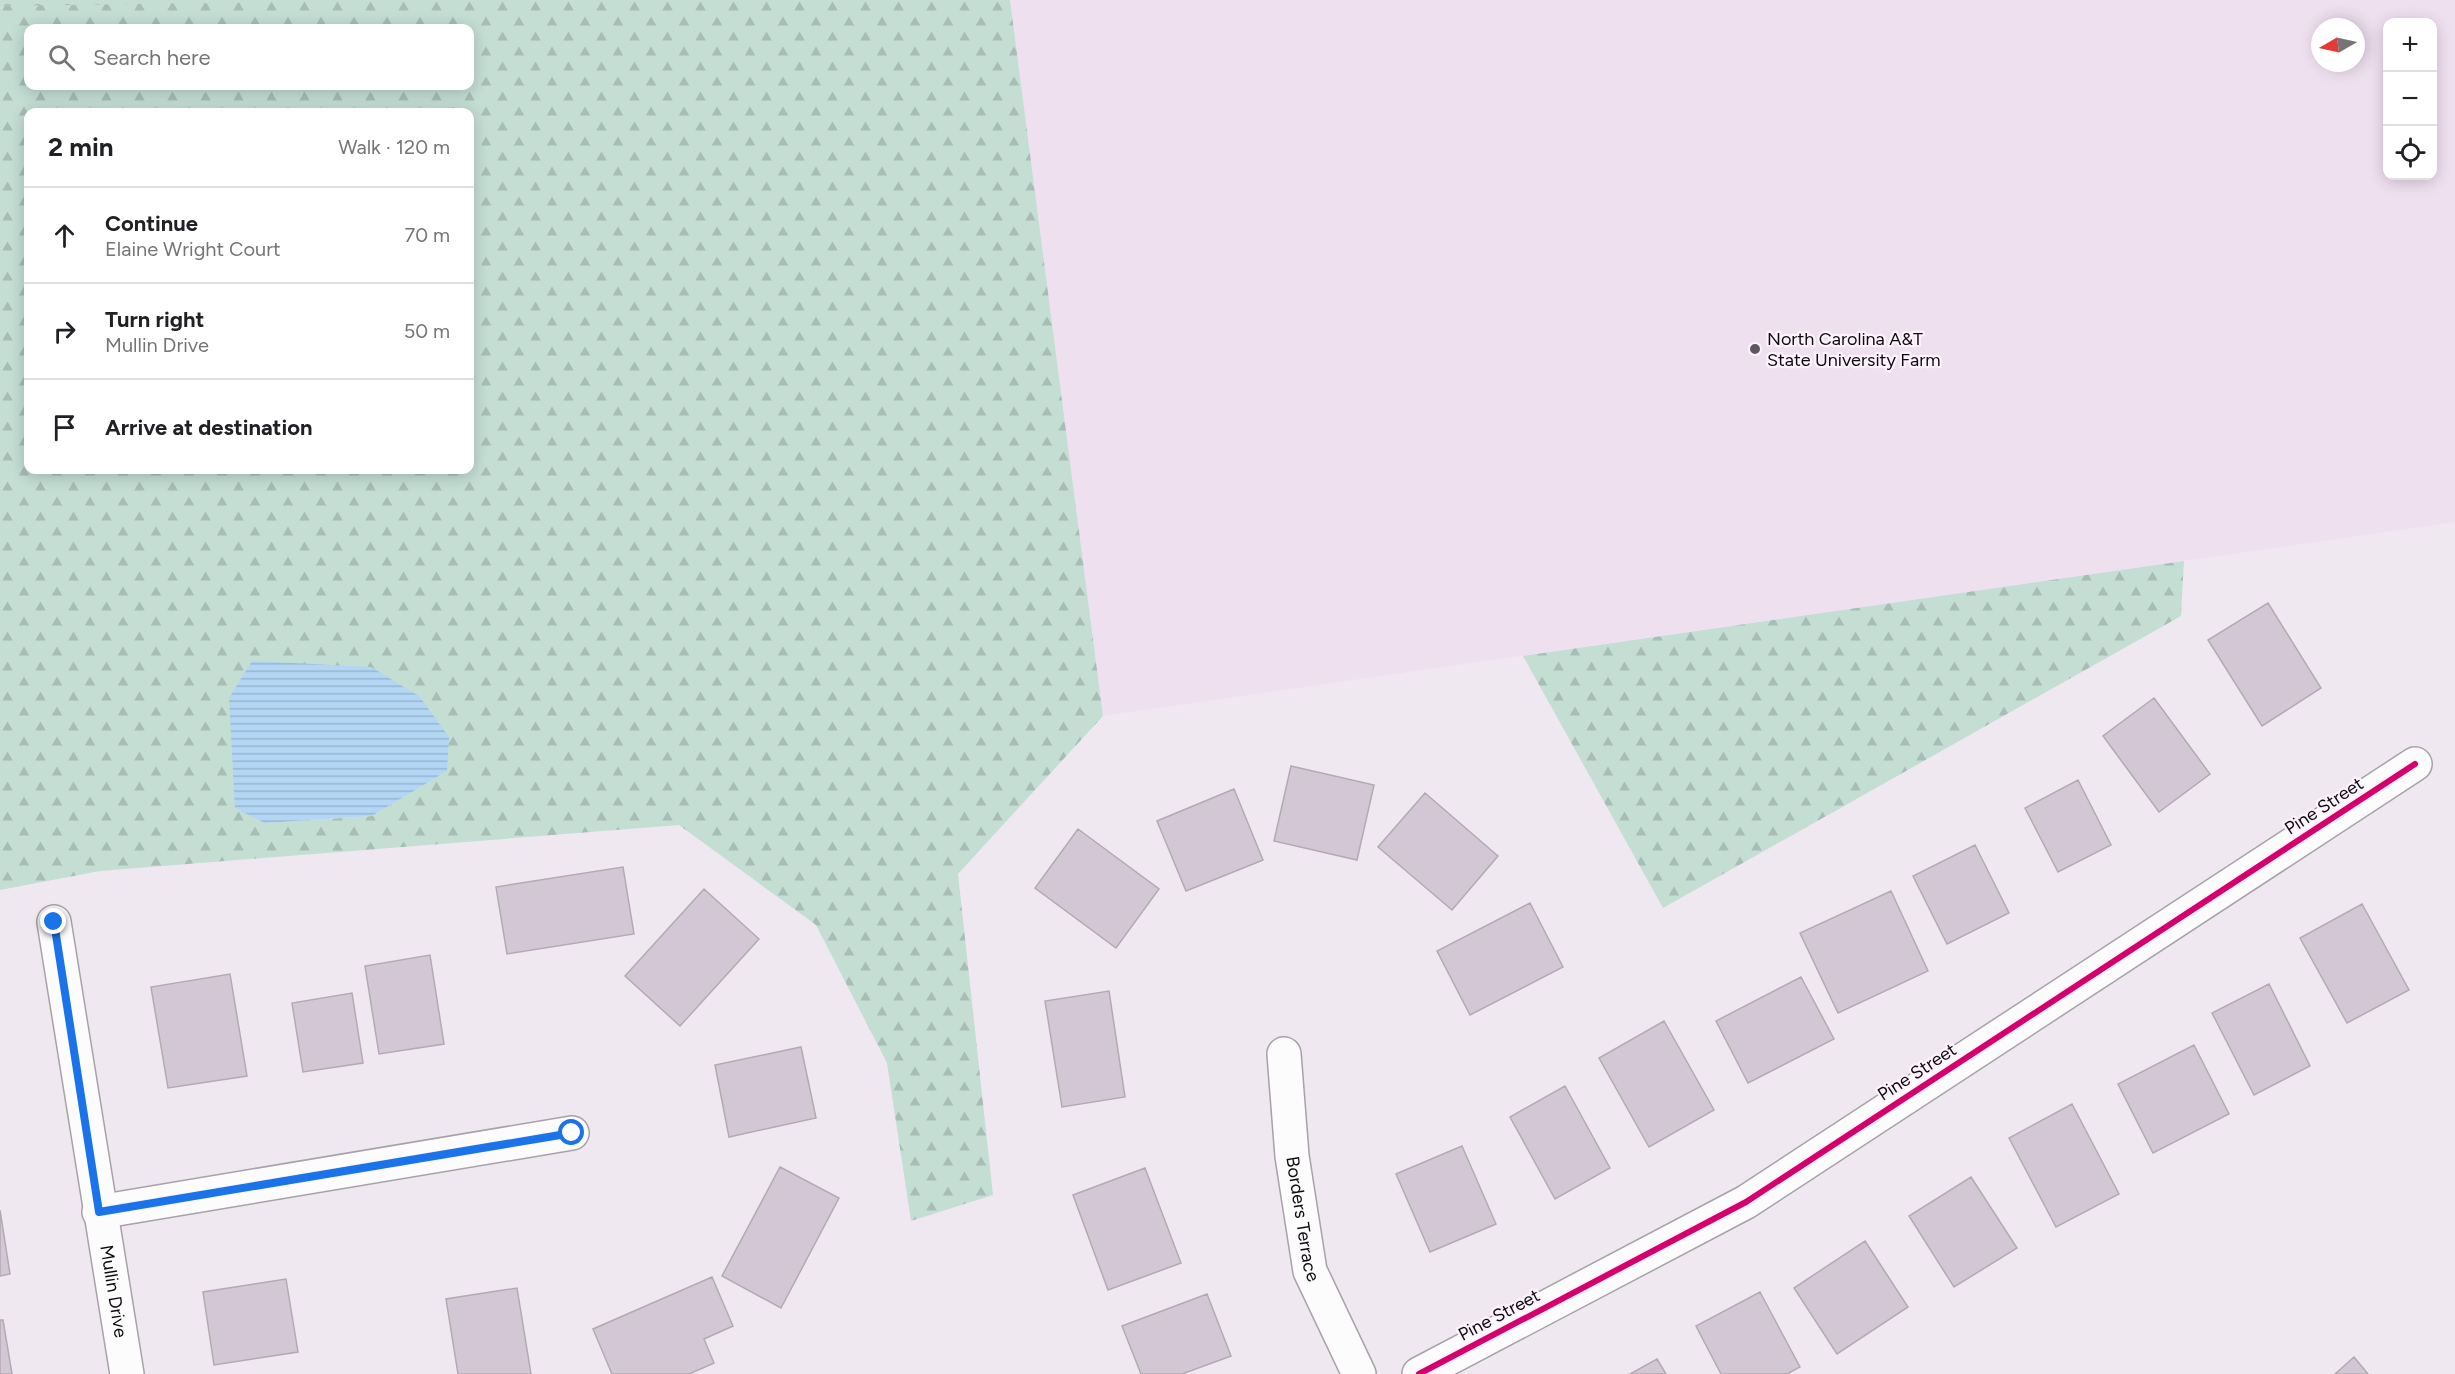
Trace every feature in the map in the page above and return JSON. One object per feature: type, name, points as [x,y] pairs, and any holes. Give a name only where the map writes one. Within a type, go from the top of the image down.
[{"type":"street","name":"Pine Street","points":[[1419,1374],[1746,1202],[2415,764]]},
{"type":"street","name":"Mullin Drive","points":[[54,922],[99,1212],[127,1374]]},
{"type":"street","name":"Borders Terrace","points":[[1284,1054],[1292,1156],[1310,1271],[1359,1374]]},
{"type":"street","points":[[99,1212],[572,1133]]},
{"type":"shaded area","name":"North Carolina A&T State University Farm","points":[[1010,0],[2455,0],[2455,522],[1103,716]]},
{"type":"green space","points":[[0,0],[1010,0],[1103,716],[958,874],[993,1195],[911,1221],[887,1063],[816,925],[679,825],[100,871],[0,890]],"holes":[[[447,771],[372,816],[265,823]]]},
{"type":"green space","points":[[0,0],[422,0],[0,6]]},
{"type":"green space","points":[[2184,561],[2181,616],[1663,908],[1523,656]]},
{"type":"water","points":[[252,661],[371,667],[419,696],[449,737],[447,771],[372,816],[265,823],[235,808],[229,698]]},
{"type":"building","points":[[2268,603],[2321,688],[2262,726],[2208,640]]},
{"type":"building","points":[[2154,698],[2210,774],[2159,812],[2103,736]]},
{"type":"building","points":[[1291,766],[1374,785],[1357,860],[1274,841]]},
{"type":"building","points":[[2078,780],[2111,845],[2058,872],[2025,808]]},
{"type":"building","points":[[1234,789],[1263,860],[1186,891],[1157,821]]},
{"type":"building","points":[[1425,793],[1498,856],[1452,910],[1378,847]]},
{"type":"building","points":[[1078,829],[1159,889],[1116,948],[1035,888]]},
{"type":"building","points":[[1975,845],[2009,913],[1947,944],[1913,876]]},
{"type":"building","points":[[623,867],[634,934],[507,954],[496,887]]},
{"type":"building","points":[[704,889],[759,939],[680,1026],[625,976]]},
{"type":"building","points":[[1891,891],[1928,971],[1838,1013],[1800,933]]},
{"type":"building","points":[[1530,903],[1563,967],[1470,1015],[1437,951]]},
{"type":"building","points":[[2362,904],[2409,990],[2347,1023],[2300,938]]},
{"type":"building","points":[[430,955],[444,1044],[379,1054],[365,966]]},
{"type":"building","points":[[230,974],[247,1076],[168,1088],[151,987]]},
{"type":"building","points":[[1801,977],[1834,1039],[1748,1083],[1716,1021]]},
{"type":"building","points":[[2269,984],[2310,1066],[2254,1095],[2212,1013]]},
{"type":"building","points":[[1109,991],[1125,1097],[1062,1107],[1045,1001]]},
{"type":"building","points":[[352,993],[363,1063],[303,1072],[292,1003]]},
{"type":"building","points":[[1664,1021],[1714,1110],[1649,1147],[1599,1058]]},
{"type":"building","points":[[2194,1045],[2229,1114],[2153,1153],[2118,1084]]},
{"type":"building","points":[[801,1047],[816,1118],[729,1137],[715,1065]]},
{"type":"building","points":[[1565,1086],[1610,1168],[1555,1199],[1510,1117]]},
{"type":"building","points":[[2072,1104],[2119,1194],[2056,1227],[2009,1138]]},
{"type":"building","points":[[1462,1146],[1496,1224],[1430,1252],[1396,1174]]},
{"type":"building","points":[[780,1167],[839,1198],[781,1308],[722,1276]]},
{"type":"building","points":[[1145,1168],[1181,1263],[1108,1290],[1073,1195]]},
{"type":"building","points":[[1971,1177],[2017,1248],[1954,1287],[1909,1216]]},
{"type":"building","points":[[0,1210],[10,1274],[0,1276]]},
{"type":"building","points":[[1865,1241],[1908,1307],[1837,1354],[1794,1288]]},
{"type":"building","points":[[712,1277],[733,1326],[704,1339],[714,1363],[689,1374],[612,1374],[593,1329]]},
{"type":"building","points":[[286,1279],[298,1352],[214,1365],[203,1292]]},
{"type":"building","points":[[517,1288],[531,1374],[458,1374],[446,1299]]},
{"type":"building","points":[[1760,1292],[1800,1367],[1787,1374],[1721,1374],[1696,1326]]},
{"type":"building","points":[[1207,1294],[1231,1356],[1182,1374],[1141,1374],[1122,1326]]},
{"type":"building","points":[[0,1320],[3,1320],[12,1374],[0,1374]]},
{"type":"building","points":[[2354,1357],[2368,1374],[2335,1374]]},
{"type":"building","points":[[1657,1359],[1666,1374],[1630,1374]]},
{"type":"cycle path","points":[[1419,1374],[1746,1202],[2415,764]]},
{"type":"cycle path","points":[[99,1212],[572,1133]]},
{"type":"place","name":"North Carolina A&T State University Farm","points":[[1755,349]]},
{"type":"route","points":[[54,922],[99,1212],[572,1133]]}]
